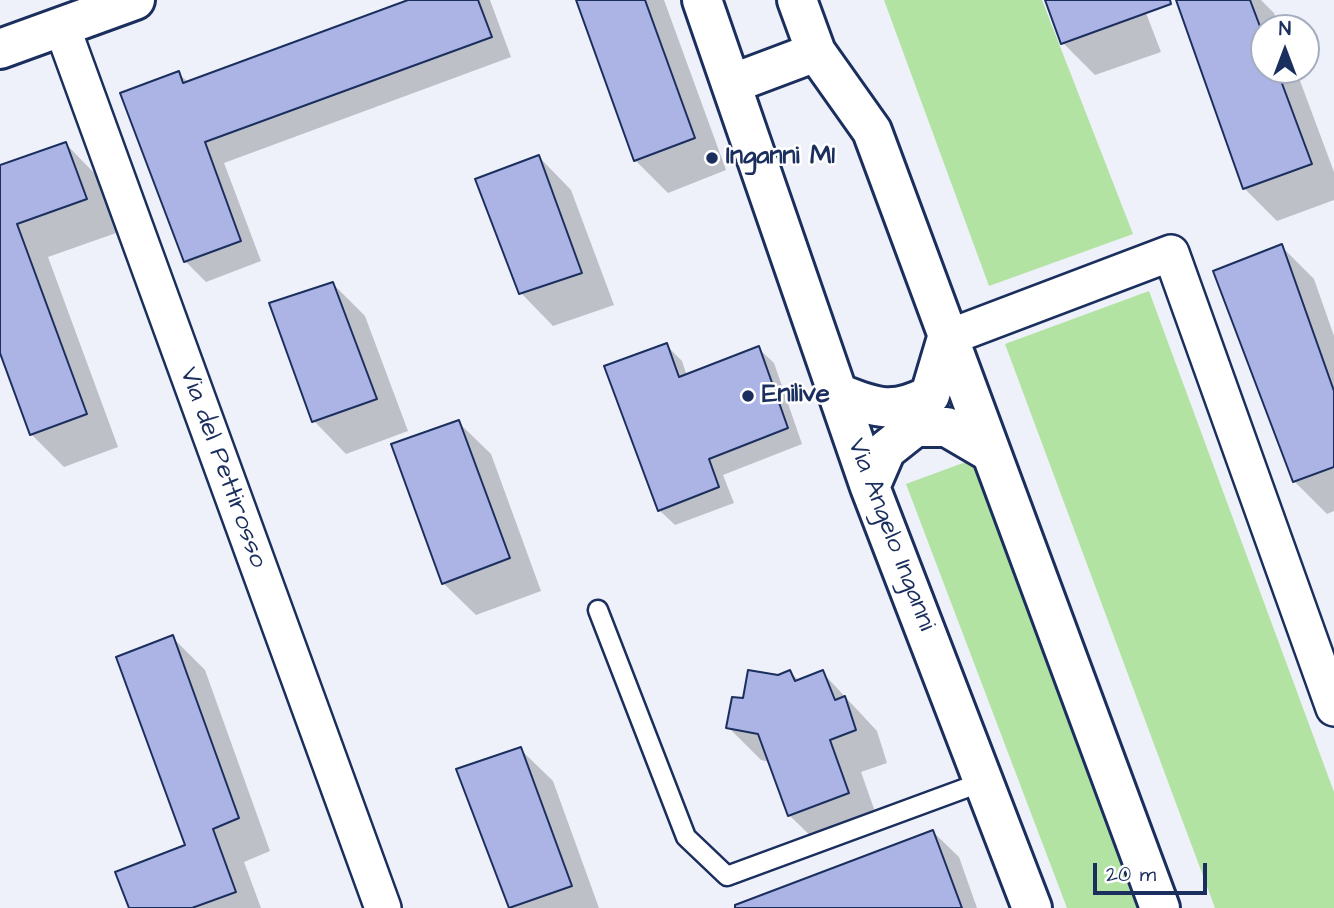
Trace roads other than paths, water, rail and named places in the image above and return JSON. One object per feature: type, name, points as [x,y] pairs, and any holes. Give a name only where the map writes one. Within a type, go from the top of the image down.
[{"type":"street","points":[[0,49],[135,0]]},
{"type":"street","name":"Via Angelo Inganni","points":[[702,0],[870,487],[1032,908]]},
{"type":"street","points":[[797,0],[816,52],[872,131],[988,451],[1160,908]]},
{"type":"street","name":"Via del Pettirosso","points":[[62,27],[383,908]]},
{"type":"street","points":[[731,84],[816,52]]},
{"type":"street","points":[[947,338],[1171,253],[1334,708]]},
{"type":"street","points":[[838,393],[876,408],[907,407],[930,394],[947,338]]},
{"type":"street","points":[[870,487],[886,450],[915,427],[947,427],[988,451]]},
{"type":"lane","points":[[598,611],[686,837],[727,876],[985,781]]},
{"type":"place","name":"Inganni M1","points":[[712,158]]},
{"type":"place","name":"Enilive","points":[[748,396]]}]
